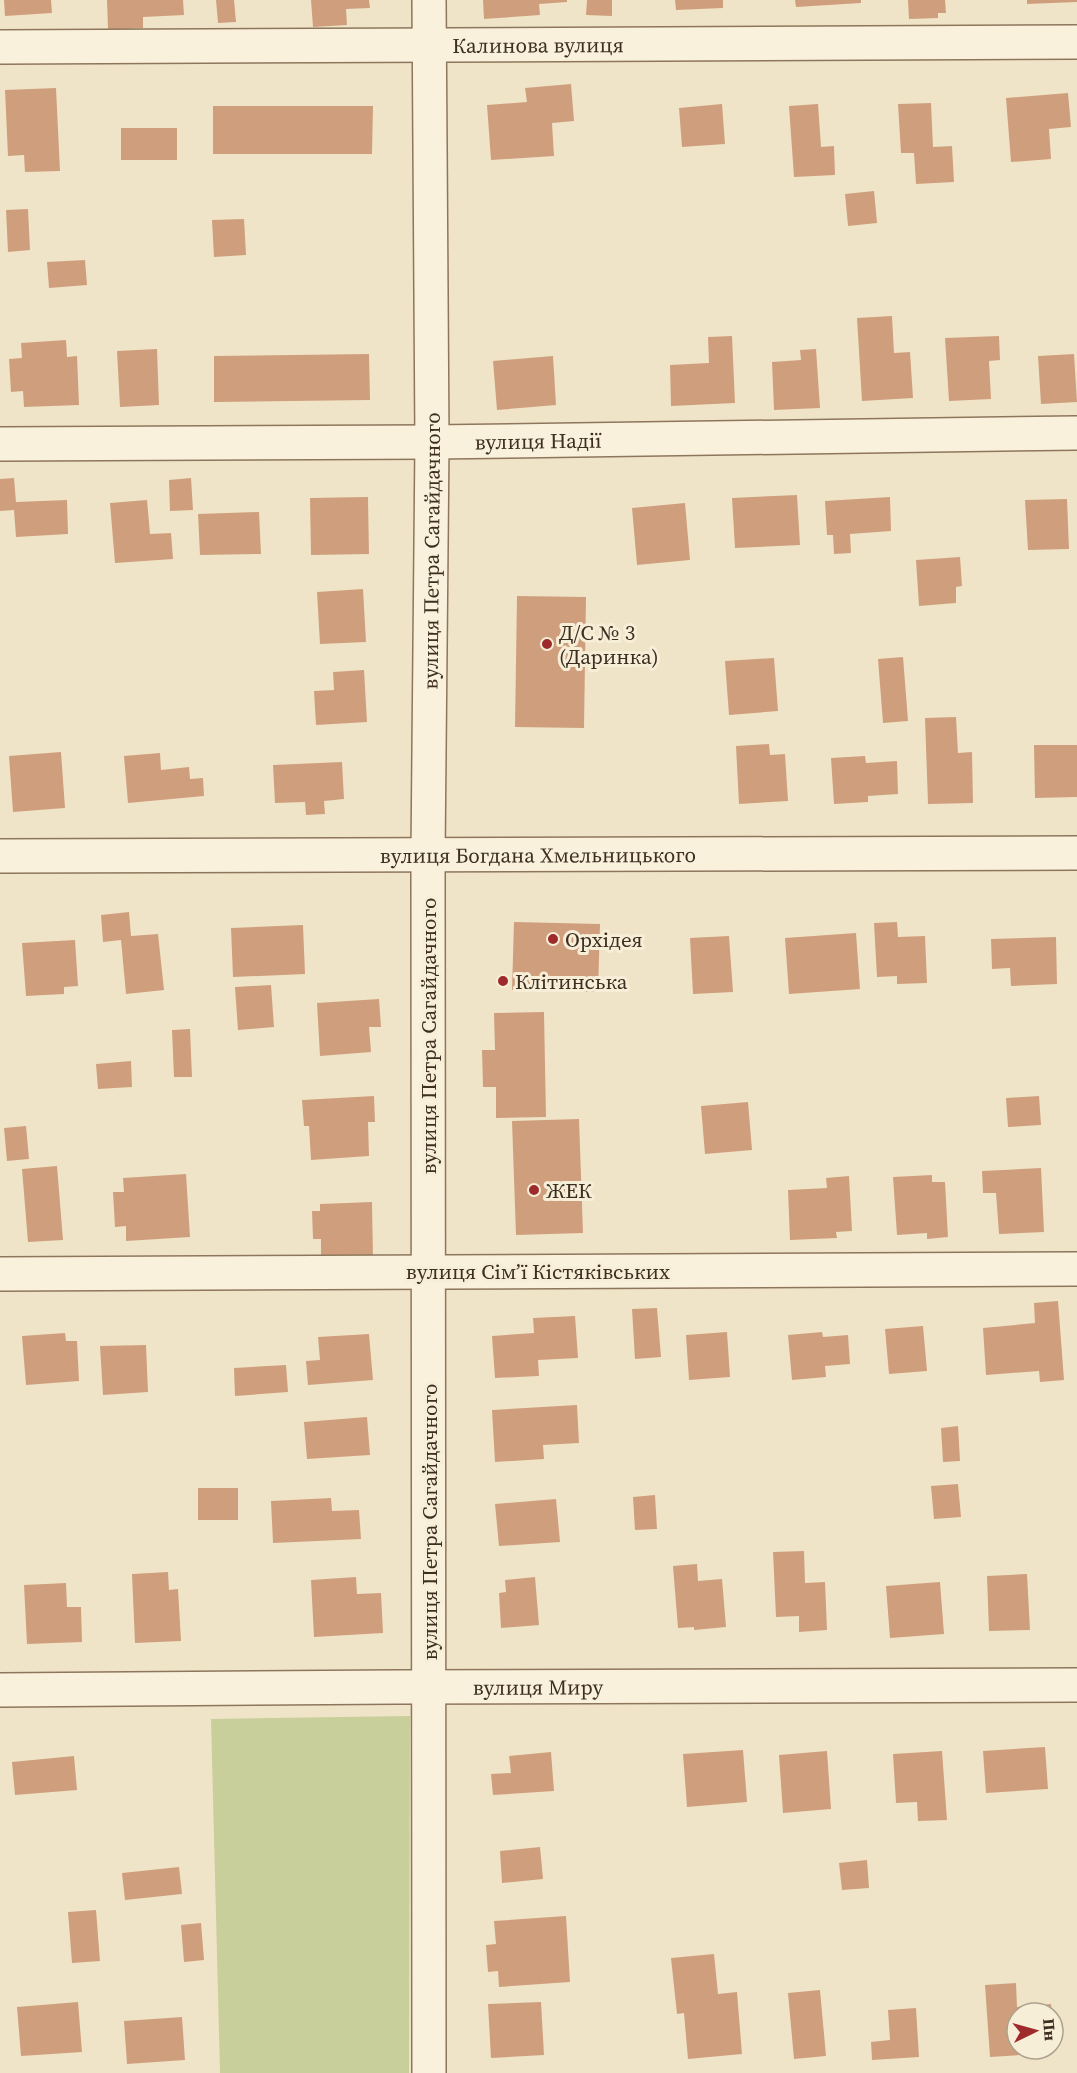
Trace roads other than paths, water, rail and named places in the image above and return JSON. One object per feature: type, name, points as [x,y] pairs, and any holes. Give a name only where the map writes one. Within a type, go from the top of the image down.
[{"type":"street","name":"вулиця Петра Сагайдачного","points":[[429,0],[432,442],[428,855],[429,2073]]},
{"type":"street","name":"Калинова вулиця","points":[[0,47],[1077,42]]},
{"type":"street","name":"вулиця Надії","points":[[0,444],[432,442],[1077,434]]},
{"type":"street","name":"вулиця Богдана Хмельницького","points":[[0,856],[1077,853]]},
{"type":"street","name":"вулиця Сімʼї Кістяківських","points":[[0,1274],[1077,1269]]},
{"type":"street","name":"вулиця Миру","points":[[0,1690],[1077,1685]]},
{"type":"place","name":"Д/С № 3 (Даринка)","points":[[547,644]]},
{"type":"place","name":"Орхідея","points":[[553,939]]},
{"type":"place","name":"Клітинська","points":[[503,981]]},
{"type":"place","name":"ЖЕК","points":[[534,1190]]}]
